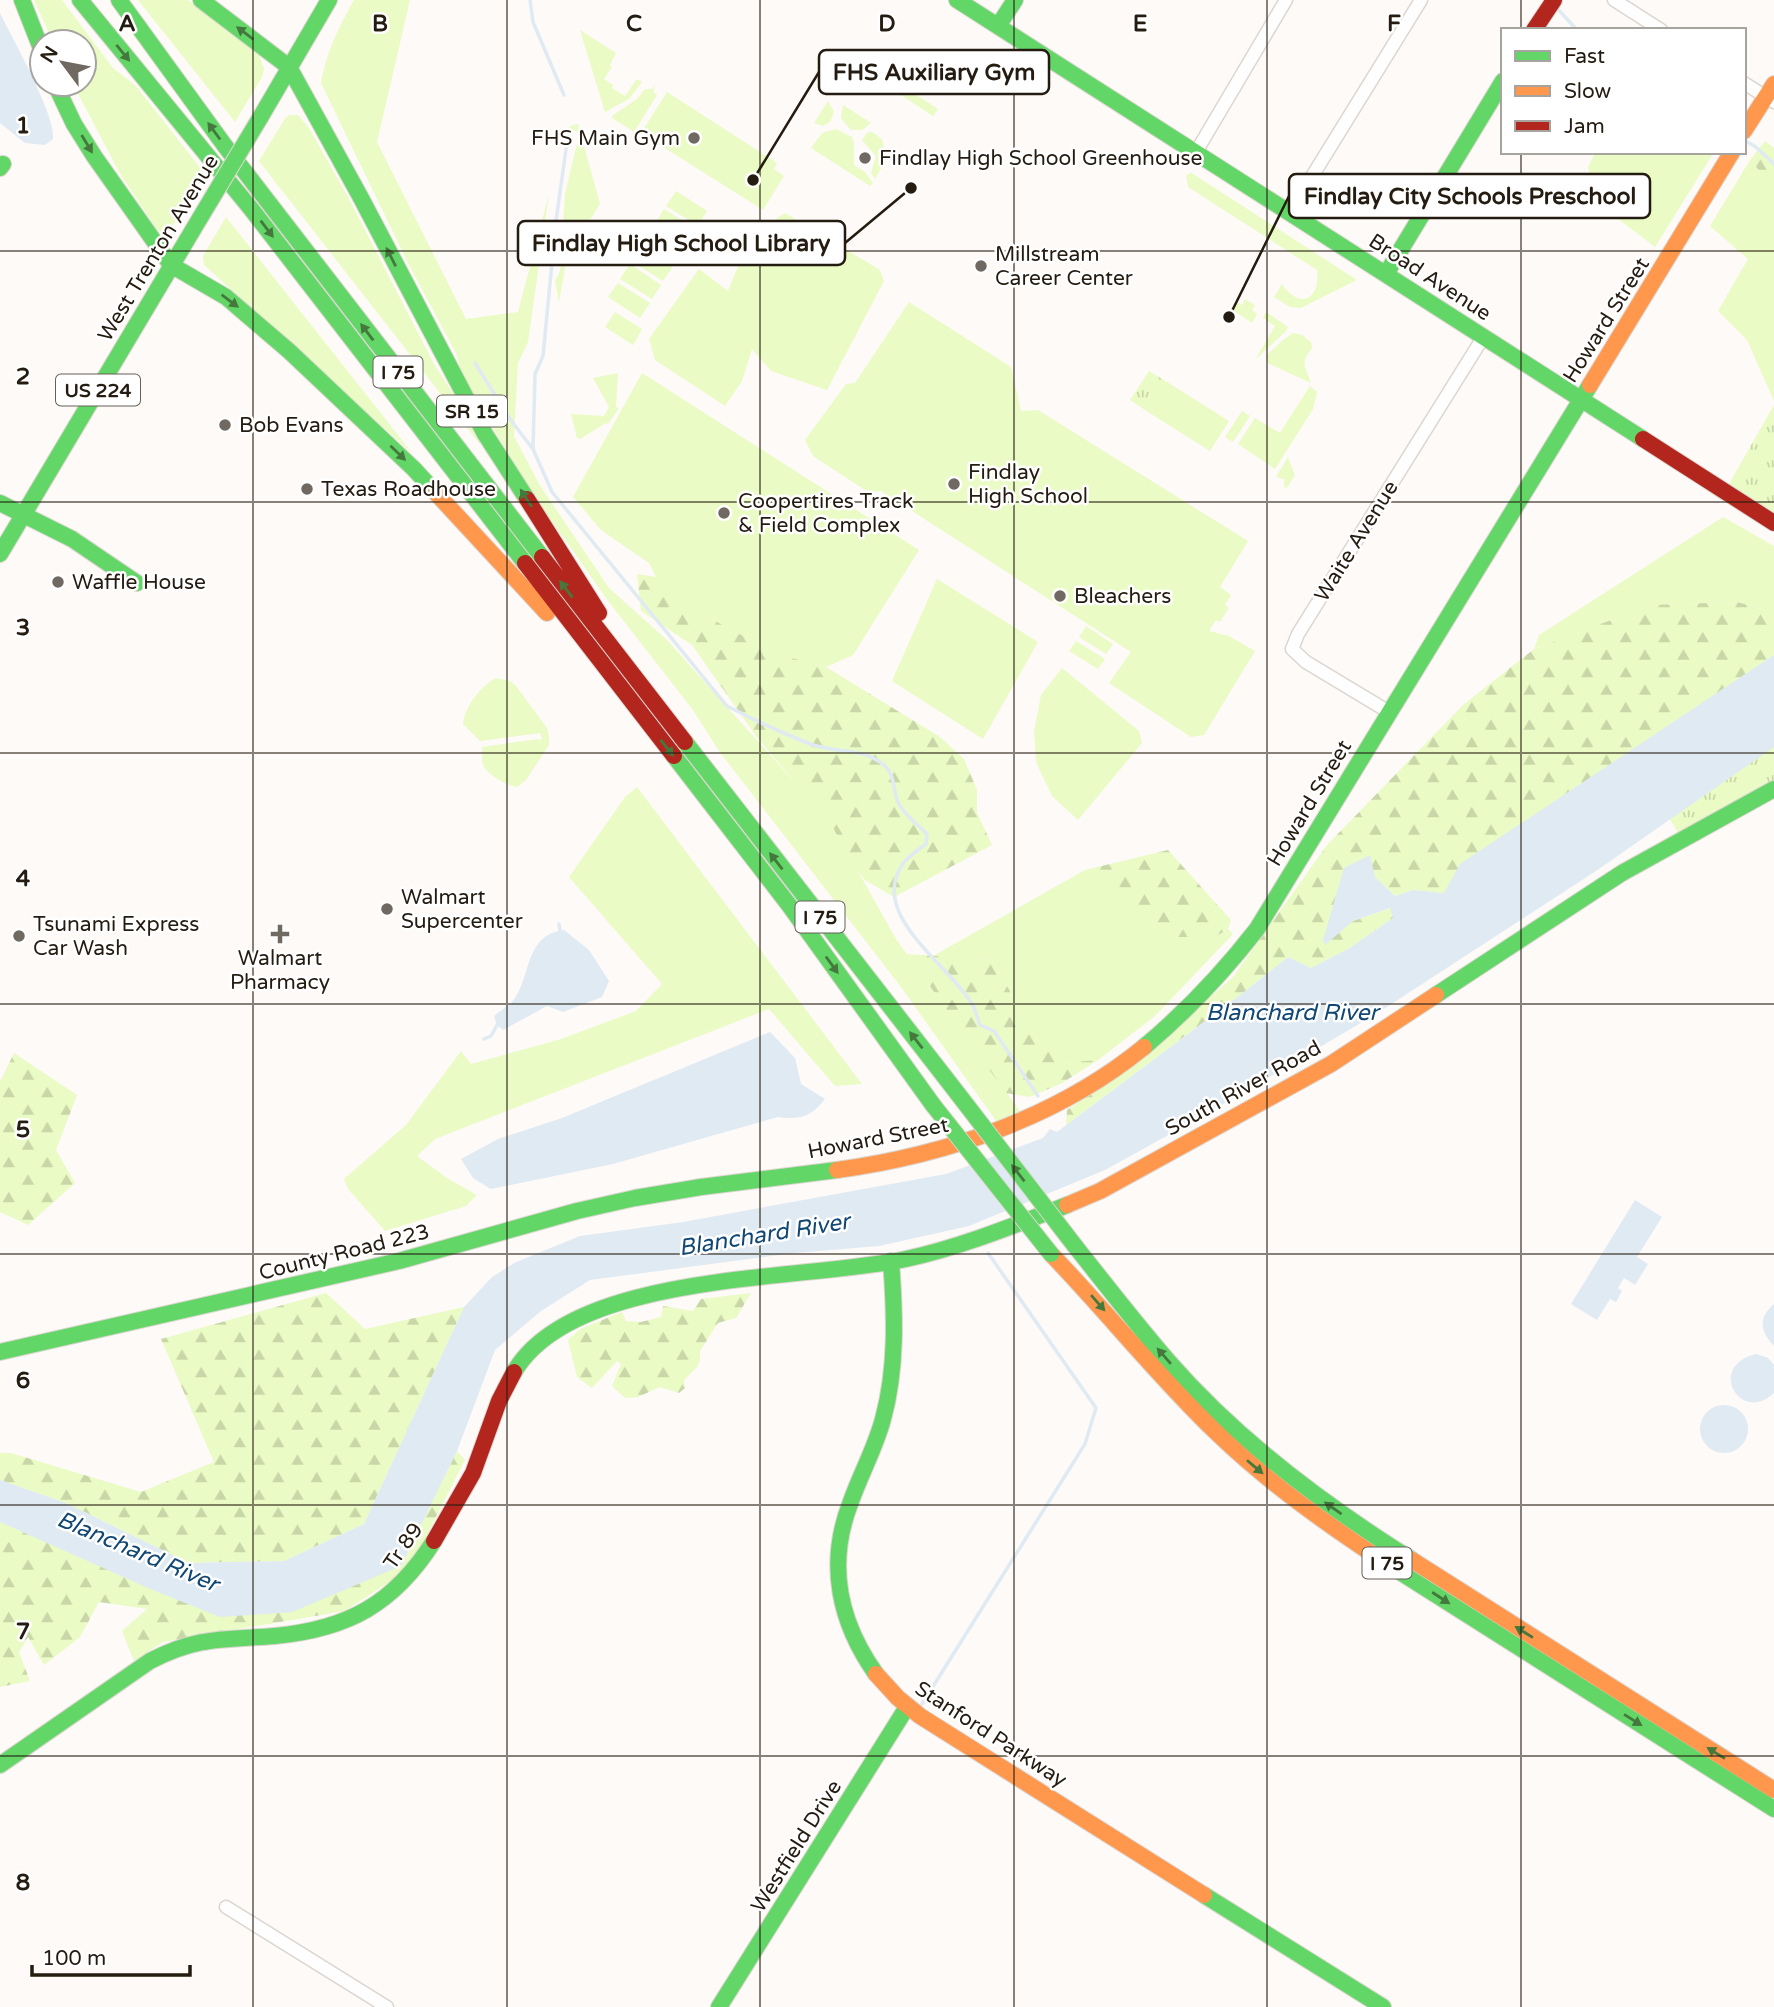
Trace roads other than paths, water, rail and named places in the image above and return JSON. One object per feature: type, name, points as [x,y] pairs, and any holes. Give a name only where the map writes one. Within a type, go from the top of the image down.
[{"type":"main road","points":[[22,0],[33,28]]},
{"type":"main road","name":"I 75","points":[[80,0],[252,210],[789,905],[933,1105],[1051,1254],[1094,1298],[1137,1350],[1193,1410],[1245,1459],[1285,1491],[1402,1573],[1774,1809]]},
{"type":"main road","name":"I 75","points":[[119,0],[241,167],[682,740],[1075,1246],[1179,1373],[1226,1420],[1286,1472],[1402,1554],[1774,1790]]},
{"type":"main road","points":[[201,0],[289,66]]},
{"type":"main road","name":"West Trenton Avenue","points":[[0,554],[329,0]]},
{"type":"main road","name":"Broad Avenue","points":[[957,0],[1774,523]]},
{"type":"main road","points":[[998,26],[1015,0]]},
{"type":"main road","points":[[1535,28],[1551,5]]},
{"type":"main road","name":"SR 15","points":[[289,66],[356,187],[485,434],[564,555],[612,636],[657,694],[682,740]]},
{"type":"main road","points":[[1386,274],[1501,84]]},
{"type":"main road","points":[[1746,130],[1771,94]]},
{"type":"main road","points":[[62,98],[94,156],[171,265],[226,297],[371,427],[414,469],[633,704]]},
{"type":"main road","name":"Howard Street","points":[[696,1188],[867,1166],[946,1150],[1037,1115],[1084,1090],[1161,1032],[1213,984],[1244,949],[1290,876],[1730,154]]},
{"type":"main road","points":[[0,503],[54,528],[116,566],[137,583]]},
{"type":"main road","name":"South River Road","points":[[761,1277],[924,1255],[1072,1204],[1331,1064],[1622,873],[1774,789]]},
{"type":"main road","name":"County Road 223","points":[[0,1352],[401,1261],[604,1205],[696,1188]]},
{"type":"main road","name":"Stanford Parkway","points":[[891,1261],[894,1331],[887,1403],[874,1447],[844,1521],[837,1568],[844,1616],[856,1646],[883,1685],[907,1707],[1383,2007]]},
{"type":"main road","name":"Tr 89","points":[[0,1765],[171,1650],[217,1639],[296,1633],[327,1627],[364,1613],[400,1587],[428,1550],[473,1470],[509,1377],[528,1352],[544,1338],[581,1317],[628,1300],[761,1277]]},
{"type":"main road","name":"Westfield Drive","points":[[719,2007],[907,1707]]},
{"type":"street","points":[[1196,152],[1286,0]]},
{"type":"street","points":[[1290,212],[1421,0]]},
{"type":"street","points":[[1615,0],[1658,28]]},
{"type":"street","points":[[1746,84],[1771,94]]},
{"type":"street","name":"Waite Avenue","points":[[1389,712],[1306,662],[1292,649],[1298,634],[1484,336]]},
{"type":"street","points":[[226,1907],[387,2007]]},
{"type":"water","points":[[0,13],[28,68],[28,98],[42,98],[48,113],[53,139],[45,145],[25,143],[0,123]]},
{"type":"water","name":"Blanchard River","points":[[1774,655],[1774,747],[1596,871],[1376,1014],[1105,1170],[969,1226],[879,1246],[795,1253],[590,1280],[541,1311],[495,1350],[457,1451],[401,1566],[292,1612],[220,1617],[0,1522],[0,1480],[66,1503],[189,1563],[284,1561],[364,1524],[464,1307],[491,1278],[514,1263],[580,1236],[683,1222],[946,1174],[1043,1138],[1050,1129],[1057,1132],[1288,957],[1311,968],[1348,949],[1393,918],[1390,908],[1353,921],[1325,945],[1323,940],[1344,868],[1370,855],[1375,877],[1395,896],[1413,890],[1444,893],[1460,864]]},
{"type":"water","points":[[564,930],[589,950],[609,981],[602,997],[563,1012],[547,1006],[503,1030],[497,1025],[494,1016],[512,1002],[518,993],[530,959],[541,940]]},
{"type":"water","points":[[770,1032],[795,1058],[801,1084],[825,1099],[815,1110],[804,1116],[778,1117],[613,1164],[491,1189],[473,1178],[461,1159],[498,1139],[562,1118]]},
{"type":"water","points":[[1635,1200],[1662,1217],[1637,1257],[1648,1264],[1635,1285],[1624,1278],[1618,1288],[1622,1291],[1616,1302],[1610,1299],[1597,1320],[1571,1304]]},
{"type":"water","points":[[1774,1304],[1774,1346],[1766,1335],[1763,1319]]},
{"type":"water","points":[[1756,1354],[1768,1358],[1774,1365],[1774,1393],[1761,1401],[1750,1402],[1740,1398],[1731,1380],[1733,1370],[1741,1360]]},
{"type":"water","points":[[1724,1405],[1741,1412],[1748,1429],[1741,1446],[1724,1453],[1707,1446],[1700,1429],[1707,1412]]},
{"type":"waterway","points":[[530,0],[533,22],[564,95]]},
{"type":"waterway","points":[[1556,7],[1575,28]]},
{"type":"waterway","points":[[568,135],[556,221],[543,356],[535,374],[533,449],[552,492],[727,706],[810,744],[869,756],[886,767],[900,806],[927,834],[926,844],[905,861],[895,880],[895,900],[902,919],[961,989],[973,1006],[980,1025],[994,1031],[1038,1096]]},
{"type":"waterway","points":[[1746,141],[1774,164]]},
{"type":"waterway","points":[[475,363],[510,419],[532,448]]},
{"type":"waterway","points":[[559,924],[560,931]]},
{"type":"waterway","points":[[484,1039],[491,1036],[497,1025]]},
{"type":"waterway","points":[[922,1704],[1085,1444],[1096,1408],[988,1253]]},
{"type":"place","name":"FHS Main Gym","points":[[694,138]]},
{"type":"place","name":"Findlay High School Greenhouse","points":[[865,158]]},
{"type":"place","name":"FHS Auxiliary Gym","points":[[753,180]]},
{"type":"place","name":"Findlay High School Library","points":[[911,188]]},
{"type":"place","name":"Millstream Career Center","points":[[981,266]]},
{"type":"place","name":"Findlay City Schools Preschool","points":[[1229,317]]},
{"type":"place","name":"Bob Evans","points":[[225,425]]},
{"type":"place","name":"Findlay High School","points":[[954,484]]},
{"type":"place","name":"Texas Roadhouse","points":[[307,489]]},
{"type":"place","name":"Coopertires Track & Field Complex","points":[[724,513]]},
{"type":"place","name":"Waffle House","points":[[58,582]]},
{"type":"place","name":"Bleachers","points":[[1060,596]]},
{"type":"place","name":"Walmart Supercenter","points":[[387,909]]},
{"type":"place","name":"Walmart Pharmacy","points":[[280,934]]},
{"type":"place","name":"Tsunami Express Car Wash","points":[[19,936]]}]
